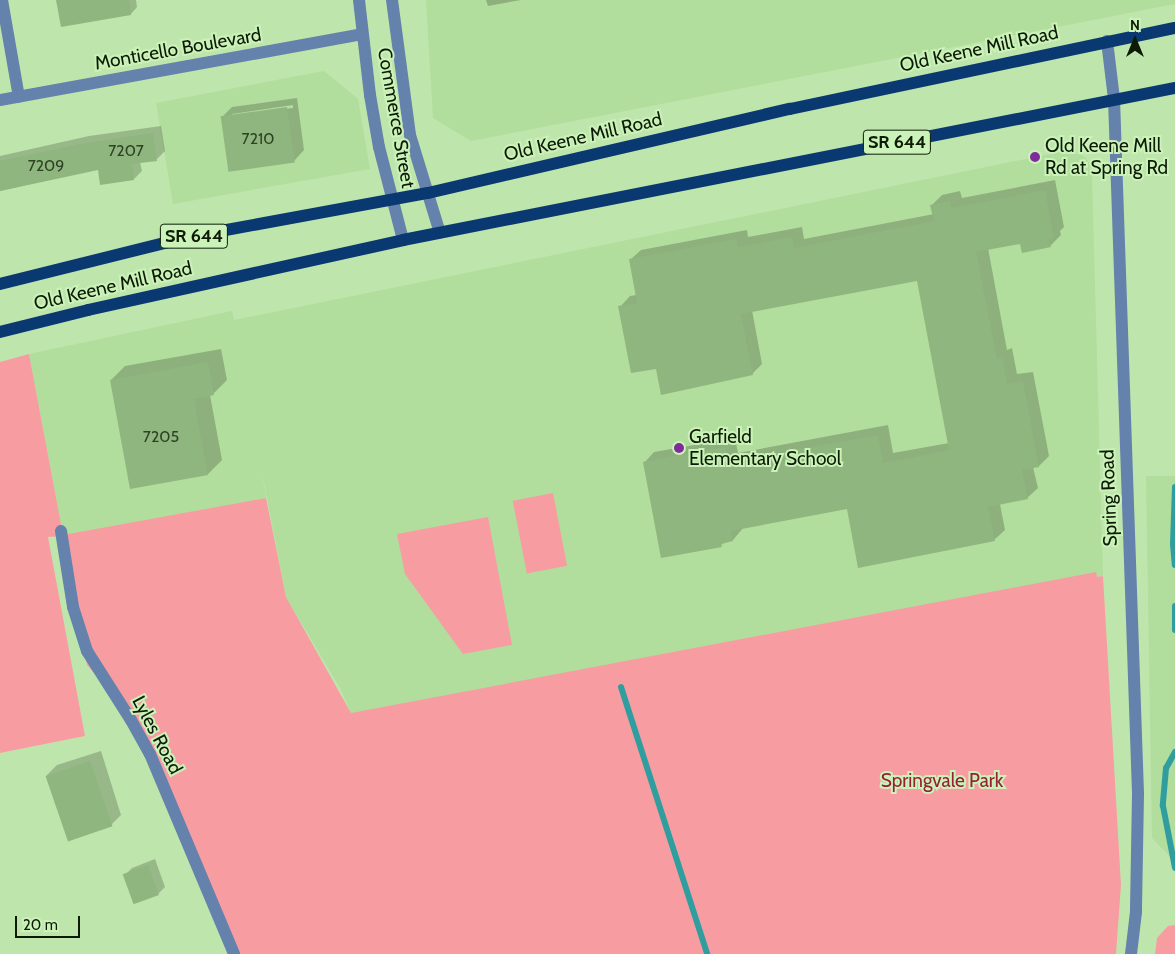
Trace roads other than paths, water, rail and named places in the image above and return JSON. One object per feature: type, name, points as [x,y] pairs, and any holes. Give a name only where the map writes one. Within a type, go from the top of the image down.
[{"type":"main road","name":"Old Keene Mill Road","points":[[0,284],[188,237],[428,193],[782,111],[1175,28]]},
{"type":"main road","name":"Old Keene Mill Road","points":[[0,332],[105,306],[403,240],[1114,98],[1175,88]]},
{"type":"street","points":[[2,0],[19,97]]},
{"type":"street","name":"Commerce Street","points":[[359,0],[370,95],[391,200],[403,240]]},
{"type":"street","name":"Commerce Street","points":[[392,0],[410,135],[440,233]]},
{"type":"street","name":"Monticello Boulevard","points":[[0,100],[362,34]]},
{"type":"street","name":"Spring Road","points":[[1107,41],[1114,98],[1138,794],[1136,912],[1131,954]]},
{"type":"street","name":"Lyles Road","points":[[61,531],[73,607],[87,651],[131,720],[150,754],[234,954]]},
{"type":"waterway","points":[[1175,487],[1173,544],[1175,565]]},
{"type":"waterway","points":[[1175,606],[1175,630]]},
{"type":"waterway","points":[[621,687],[707,954]]},
{"type":"waterway","points":[[1175,752],[1166,768],[1163,806],[1175,868]]},
{"type":"place","name":"Old Keene Mill Rd at Spring Rd","points":[[1035,157]]},
{"type":"place","name":"Garfield Elementary School","points":[[679,448]]},
{"type":"park label","name":"Springvale Park","points":[[942,781]]}]
